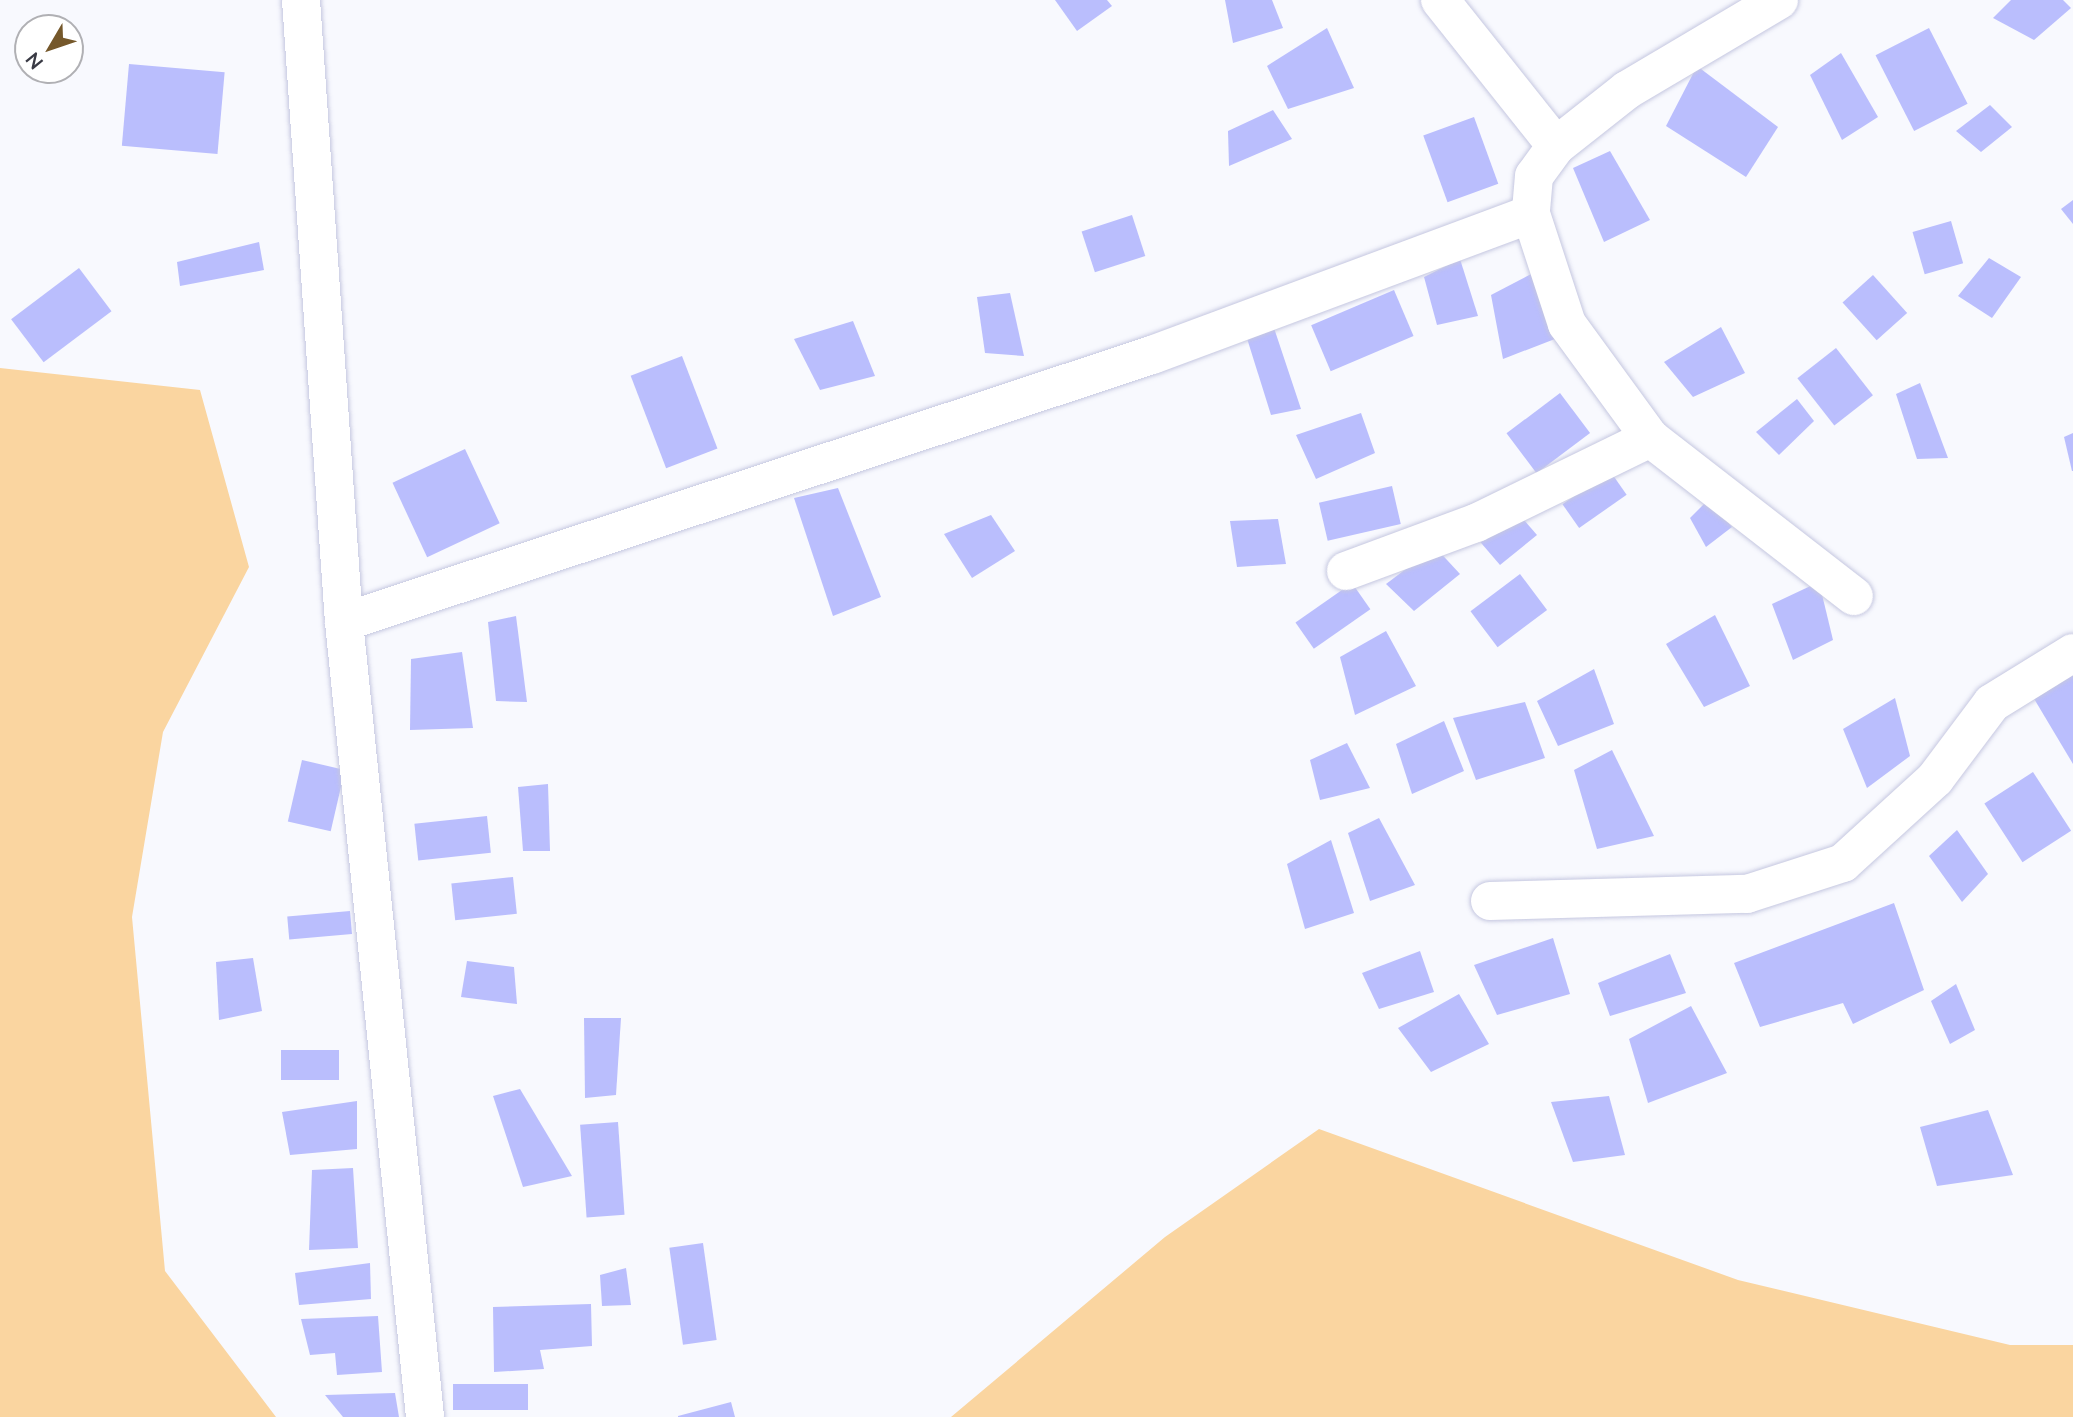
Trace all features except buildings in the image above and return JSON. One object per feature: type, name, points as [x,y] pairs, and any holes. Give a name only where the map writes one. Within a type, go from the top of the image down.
[{"type":"street","points":[[301,0],[344,622],[425,1417]]},
{"type":"street","points":[[1440,0],[1556,146]]},
{"type":"street","points":[[1779,0],[1628,90],[1556,146],[1535,176],[1531,214],[1567,324],[1650,438],[1854,596]]},
{"type":"street","points":[[344,622],[1152,355],[1531,214]]},
{"type":"street","points":[[1346,571],[1476,523],[1650,438]]},
{"type":"street","points":[[1490,901],[1747,894],[1843,863],[1935,779],[1992,703],[2073,653]]},
{"type":"shaded area","points":[[0,368],[200,390],[249,567],[163,732],[132,917],[165,1271],[276,1417],[0,1417]]},
{"type":"shaded area","points":[[1319,1129],[1738,1280],[2010,1345],[2073,1345],[2073,1417],[951,1417],[1165,1237]]}]
